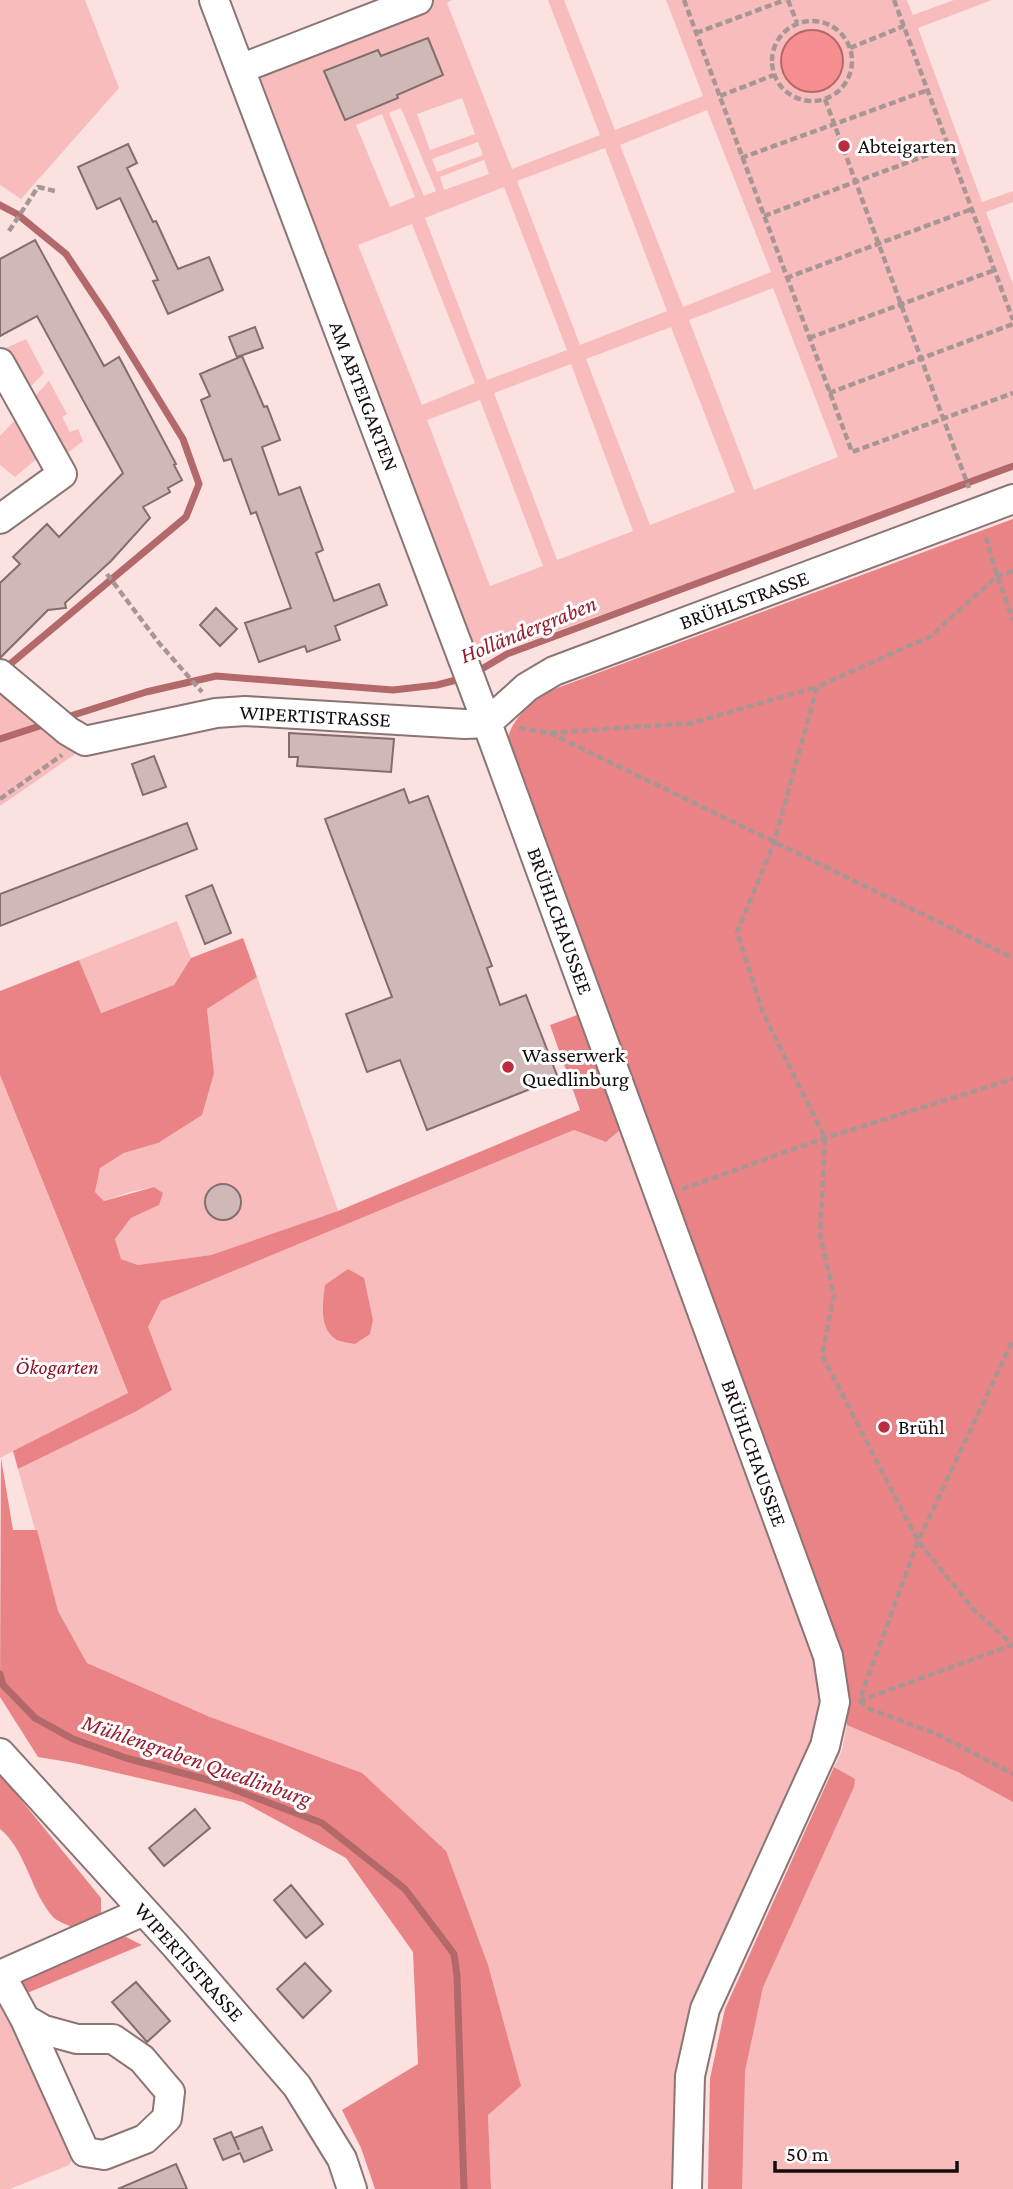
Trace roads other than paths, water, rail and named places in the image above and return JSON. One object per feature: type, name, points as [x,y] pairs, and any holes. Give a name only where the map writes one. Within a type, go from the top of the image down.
[{"type":"street","name":"AM ABTEIGARTEN","points":[[214,0],[488,723]]},
{"type":"street","points":[[240,69],[418,0]]},
{"type":"street","points":[[0,363],[62,474],[0,519]]},
{"type":"street","name":"BRÜHLSTRASSE","points":[[488,723],[519,694],[554,671],[1013,499]]},
{"type":"street","name":"WIPERTISTRASSE","points":[[0,674],[85,741],[216,713],[245,711],[465,724],[488,723]]},
{"type":"street","name":"BRÜHLCHAUSSEE","points":[[488,723],[828,1656],[835,1702],[825,1746],[705,2009],[690,2076],[688,2189]]},
{"type":"street","name":"WIPERTISTRASSE","points":[[0,1753],[144,1911],[297,2086],[342,2159],[352,2189]]},
{"type":"street","points":[[25,2019],[44,2030],[78,2039],[113,2039],[142,2059],[170,2092],[167,2118],[145,2139],[104,2155],[86,2152],[25,2019],[1,1975],[144,1911]]},
{"type":"waterway","name":"Mühlengraben Quedlinburg","points":[[0,205],[17,214],[66,254],[183,439],[199,484],[186,517],[3,670]]},
{"type":"waterway","name":"Holländergraben","points":[[475,673],[507,654],[1013,466]]},
{"type":"waterway","name":"Holländergraben","points":[[64,718],[146,692],[216,676],[393,690],[437,685],[464,678]]},
{"type":"waterway","name":"Holländergraben","points":[[0,739],[49,723]]},
{"type":"waterway","name":"Mühlengraben Quedlinburg","points":[[0,1674],[3,1685],[35,1718],[73,1739],[126,1758],[212,1781],[322,1823],[405,1889],[454,1954],[464,2189]]},
{"type":"place","name":"Abteigarten","points":[[844,146]]},
{"type":"place","name":"Wasserwerk Quedlinburg","points":[[508,1067]]},
{"type":"place","name":"Brühl","points":[[884,1427]]},
{"type":"park label","name":"Ökogarten","points":[[57,1367]]}]
